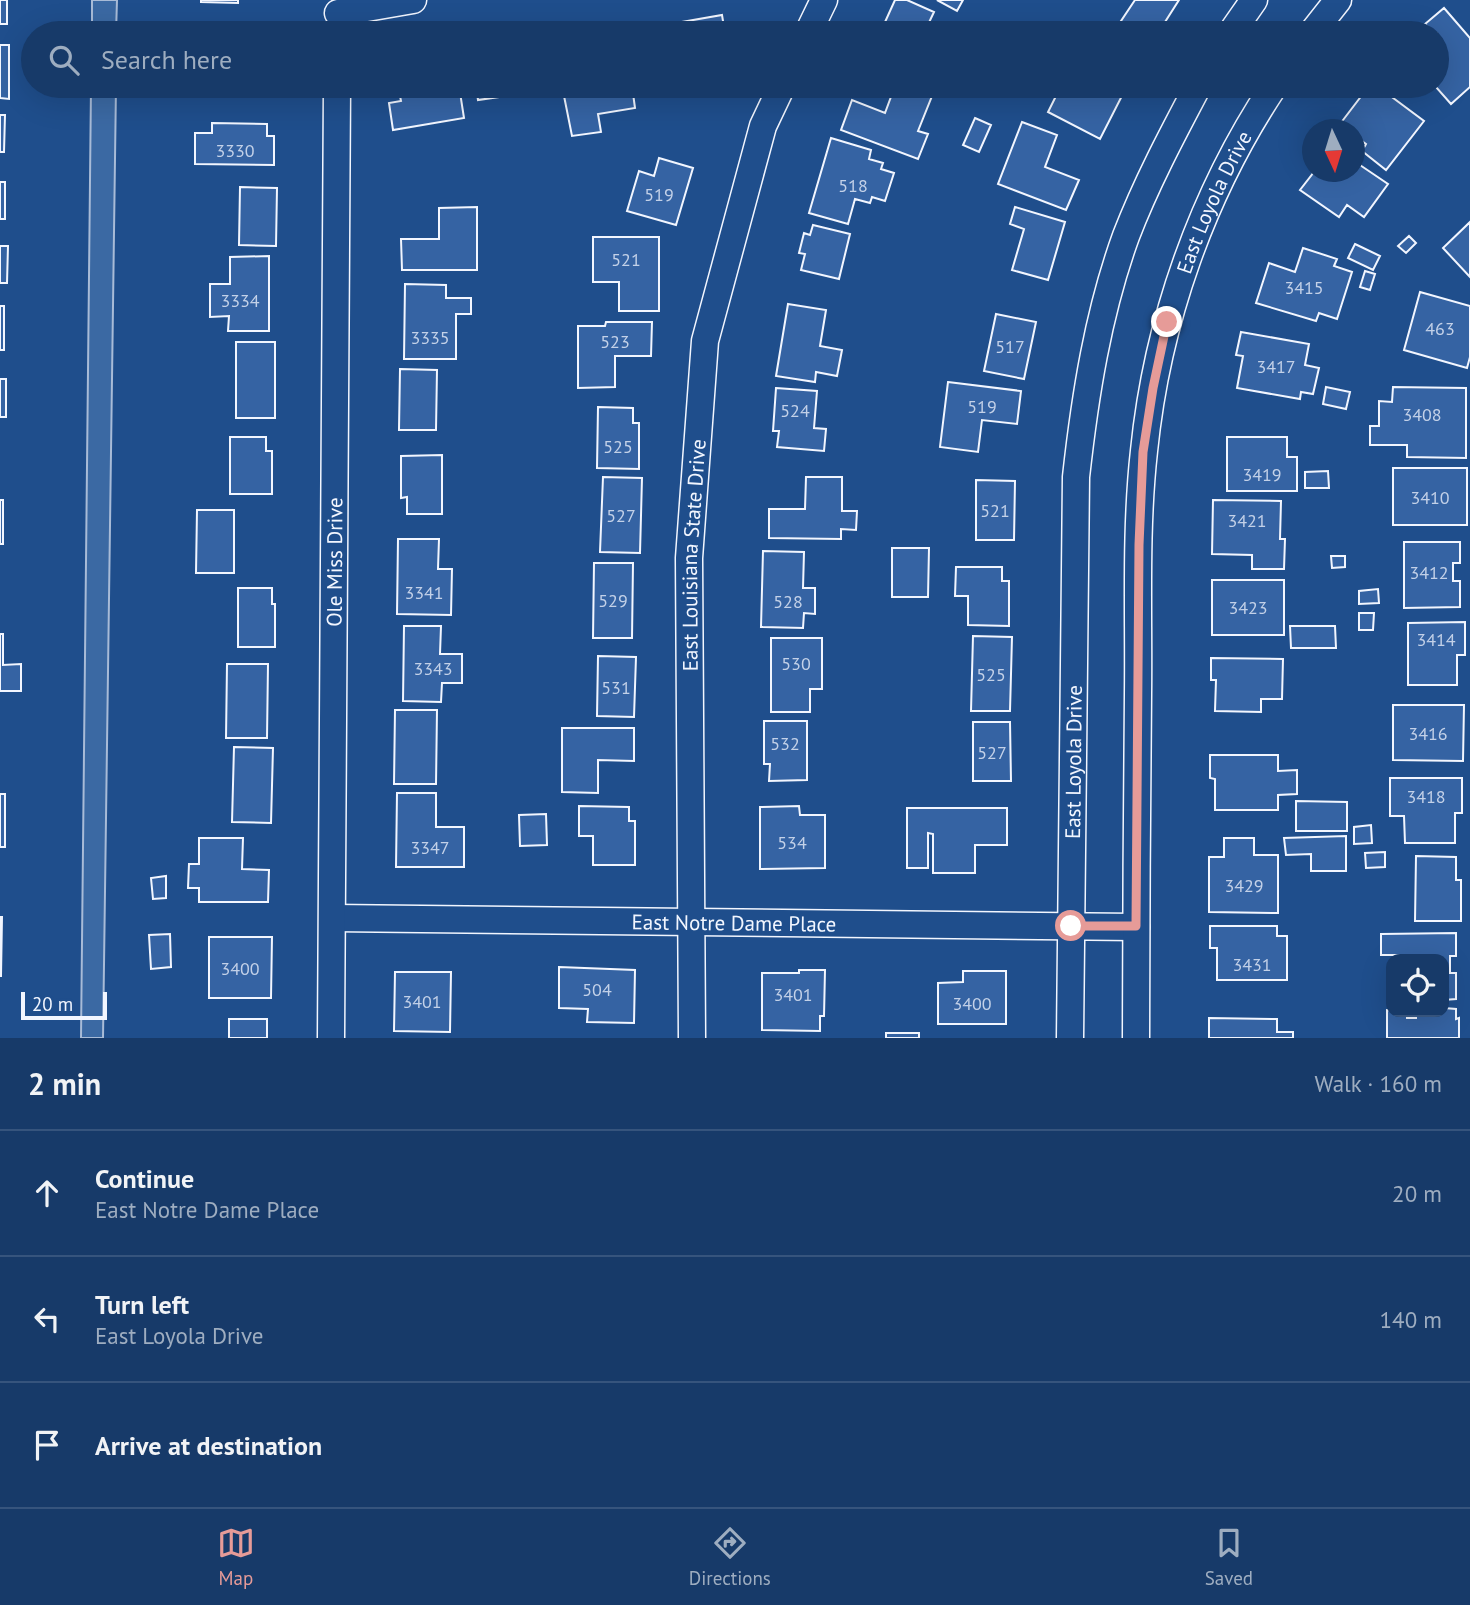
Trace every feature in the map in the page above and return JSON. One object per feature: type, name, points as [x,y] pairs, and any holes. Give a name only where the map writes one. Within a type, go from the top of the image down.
[{"type":"street","points":[[338,15],[413,0]]},
{"type":"street","points":[[814,21],[824,0]]},
{"type":"street","points":[[1239,21],[1254,0]]},
{"type":"street","points":[[1321,21],[1338,0]]},
{"type":"street","name":"Ole Miss Drive","points":[[331,1038],[337,98]]},
{"type":"street","name":"East Louisiana State Drive","points":[[692,1038],[689,558],[705,341],[763,126],[776,98]]},
{"type":"street","name":"East Loyola Drive","points":[[1070,1038],[1076,477],[1084,403],[1098,334],[1126,237],[1159,158],[1192,98]]},
{"type":"street","name":"East Loyola Drive","points":[[1136,1038],[1139,545],[1143,452],[1167,322],[1186,263],[1217,187],[1252,118],[1266,98]]},
{"type":"street","name":"East Notre Dame Place","points":[[333,918],[1136,926]]},
{"type":"water","points":[[92,0],[117,0],[116,21],[92,21]]},
{"type":"water","points":[[91,98],[116,98],[103,1038],[81,1038]]},
{"type":"building","points":[[0,0],[7,0],[7,24],[0,24]]},
{"type":"building","points":[[238,0],[238,3],[201,2]]},
{"type":"building","points":[[895,0],[907,0],[934,12],[930,21],[885,21]]},
{"type":"building","points":[[937,0],[963,0],[957,11]]},
{"type":"building","points":[[1135,0],[1179,0],[1166,21],[1121,21]]},
{"type":"building","points":[[1444,8],[1470,38],[1470,87],[1451,104],[1446,98],[1449,98],[1449,21],[1429,21]]},
{"type":"building","points":[[722,15],[723,21],[687,21]]},
{"type":"building","points":[[0,45],[9,45],[9,99],[0,98]]},
{"type":"building","points":[[400,98],[461,98],[464,118],[393,130],[389,103],[401,101]]},
{"type":"building","points":[[564,98],[634,98],[635,108],[598,114],[601,132],[572,136]]},
{"type":"building","points":[[891,98],[931,98],[918,131],[928,134],[918,159],[841,130],[852,100],[885,113]]},
{"type":"building","points":[[1055,98],[1121,98],[1100,139],[1048,112]]},
{"type":"building","points":[[1360,98],[1393,98],[1424,121],[1386,170],[1365,153],[1365,119],[1344,119]]},
{"type":"building","points":[[0,115],[5,115],[4,152],[0,152]]},
{"type":"building","points":[[975,118],[991,125],[979,152],[963,145]]},
{"type":"building","points":[[1022,122],[1057,135],[1045,167],[1079,180],[1066,210],[998,184]]},
{"type":"building","points":[[212,123],[267,124],[267,136],[274,136],[274,165],[195,164],[195,133],[212,133]]},
{"type":"building","points":[[831,138],[871,150],[869,159],[883,163],[881,169],[894,173],[885,201],[872,197],[870,203],[855,199],[848,224],[809,213]]},
{"type":"building","points":[[659,158],[693,168],[676,225],[627,211],[639,171],[654,176]]},
{"type":"building","points":[[1365,168],[1388,184],[1364,217],[1347,205],[1339,217],[1300,190],[1306,182],[1365,182]]},
{"type":"building","points":[[0,182],[5,182],[5,219],[0,219]]},
{"type":"building","points":[[240,187],[277,188],[276,246],[239,245]]},
{"type":"building","points":[[477,207],[477,270],[402,270],[401,239],[439,239],[439,208]]},
{"type":"building","points":[[1015,207],[1065,222],[1048,280],[1012,270],[1024,229],[1010,224]]},
{"type":"building","points":[[1470,222],[1470,277],[1443,248]]},
{"type":"building","points":[[813,225],[850,234],[839,279],[801,270],[805,254],[799,253],[804,233],[810,235]]},
{"type":"building","points":[[1409,236],[1416,243],[1406,253],[1398,246]]},
{"type":"building","points":[[593,237],[659,237],[659,311],[619,311],[619,282],[593,282]]},
{"type":"building","points":[[1355,244],[1380,256],[1373,270],[1348,258]]},
{"type":"building","points":[[0,246],[8,246],[7,283],[0,283]]},
{"type":"building","points":[[1303,248],[1337,259],[1334,266],[1352,272],[1337,319],[1319,313],[1316,321],[1256,303],[1269,263],[1295,272]]},
{"type":"building","points":[[269,256],[269,331],[228,331],[229,316],[210,317],[210,284],[230,284],[230,257]]},
{"type":"building","points":[[1365,271],[1375,274],[1370,290],[1360,287]]},
{"type":"building","points":[[405,284],[446,285],[446,298],[471,298],[471,314],[456,314],[456,359],[404,359]]},
{"type":"building","points":[[1420,292],[1470,306],[1470,357],[1467,368],[1404,350]]},
{"type":"building","points":[[788,304],[826,310],[820,346],[842,350],[837,376],[816,372],[815,382],[776,376]]},
{"type":"building","points":[[0,306],[4,306],[4,350],[0,350]]},
{"type":"building","points":[[996,314],[1036,322],[1024,379],[984,371]]},
{"type":"building","points":[[606,322],[652,322],[651,356],[615,356],[615,387],[578,388],[578,326],[605,326]]},
{"type":"building","points":[[1241,332],[1309,344],[1305,365],[1319,368],[1313,394],[1301,392],[1300,399],[1237,388],[1243,356],[1236,355]]},
{"type":"building","points":[[236,342],[275,342],[275,418],[236,418]]},
{"type":"building","points":[[400,369],[437,370],[436,430],[399,430]]},
{"type":"building","points":[[0,379],[6,379],[6,417],[0,417]]},
{"type":"building","points":[[948,382],[1021,391],[1017,424],[982,420],[978,452],[940,447]]},
{"type":"building","points":[[1326,387],[1350,392],[1346,409],[1323,404]]},
{"type":"building","points":[[1393,387],[1466,388],[1466,458],[1407,457],[1407,445],[1370,445],[1370,426],[1379,426],[1379,401],[1392,402]]},
{"type":"building","points":[[776,388],[817,391],[814,428],[826,429],[824,451],[777,447],[779,431],[773,431]]},
{"type":"building","points":[[598,407],[633,408],[633,423],[639,423],[639,469],[597,468]]},
{"type":"building","points":[[230,437],[266,437],[266,451],[272,451],[272,494],[230,494]]},
{"type":"building","points":[[1227,437],[1287,437],[1287,457],[1297,457],[1297,491],[1227,491]]},
{"type":"building","points":[[442,455],[442,514],[407,514],[407,497],[401,498],[401,456]]},
{"type":"building","points":[[1393,468],[1467,468],[1467,525],[1393,525]]},
{"type":"building","points":[[1328,471],[1329,488],[1305,488],[1305,472]]},
{"type":"building","points":[[603,477],[642,478],[640,553],[600,552]]},
{"type":"building","points":[[806,477],[842,477],[842,511],[857,511],[856,530],[841,529],[841,539],[769,538],[769,509],[805,509]]},
{"type":"building","points":[[976,480],[1015,481],[1014,540],[976,540]]},
{"type":"building","points":[[0,500],[3,500],[3,544],[0,544]]},
{"type":"building","points":[[1213,500],[1281,501],[1280,539],[1285,539],[1284,569],[1252,569],[1252,555],[1212,554]]},
{"type":"building","points":[[197,510],[234,510],[234,573],[196,573]]},
{"type":"building","points":[[398,539],[439,539],[438,569],[452,569],[451,615],[397,614]]},
{"type":"building","points":[[1404,542],[1460,542],[1460,563],[1453,563],[1453,581],[1460,581],[1460,607],[1404,608]]},
{"type":"building","points":[[892,548],[929,548],[928,597],[892,597]]},
{"type":"building","points":[[763,551],[804,552],[803,588],[815,588],[815,614],[804,613],[803,628],[761,627]]},
{"type":"building","points":[[1331,556],[1345,556],[1345,567],[1332,568]]},
{"type":"building","points":[[594,563],[633,563],[632,638],[593,638]]},
{"type":"building","points":[[956,567],[1002,567],[1002,581],[1009,581],[1009,626],[968,625],[968,596],[955,596]]},
{"type":"building","points":[[1212,580],[1284,580],[1284,635],[1212,635]]},
{"type":"building","points":[[238,588],[272,588],[272,604],[275,604],[275,647],[238,647]]},
{"type":"building","points":[[1378,589],[1379,603],[1359,604],[1359,591]]},
{"type":"building","points":[[1359,613],[1374,613],[1373,630],[1359,630]]},
{"type":"building","points":[[1465,622],[1465,655],[1457,655],[1457,685],[1408,685],[1408,623]]},
{"type":"building","points":[[404,626],[441,626],[440,654],[462,654],[462,683],[442,683],[441,702],[403,701]]},
{"type":"building","points":[[1290,626],[1335,626],[1336,648],[1291,648]]},
{"type":"building","points":[[0,634],[3,634],[3,665],[21,664],[21,691],[0,691]]},
{"type":"building","points":[[973,636],[1012,637],[1010,711],[971,711]]},
{"type":"building","points":[[771,638],[822,638],[822,689],[810,689],[810,712],[771,712]]},
{"type":"building","points":[[598,656],[636,657],[634,717],[597,716]]},
{"type":"building","points":[[1211,658],[1283,659],[1282,699],[1261,699],[1261,712],[1215,711],[1216,680],[1211,680]]},
{"type":"building","points":[[227,664],[268,664],[267,738],[226,738]]},
{"type":"building","points":[[1393,705],[1464,705],[1463,761],[1393,760]]},
{"type":"building","points":[[395,710],[437,710],[436,784],[394,784]]},
{"type":"building","points":[[764,721],[807,721],[807,780],[769,781],[770,764],[764,764]]},
{"type":"building","points":[[973,722],[1010,722],[1011,781],[973,781]]},
{"type":"building","points":[[562,728],[634,728],[634,761],[598,760],[598,793],[562,792]]},
{"type":"building","points":[[234,747],[273,748],[271,823],[232,822]]},
{"type":"building","points":[[1210,755],[1278,755],[1278,771],[1297,770],[1297,794],[1278,795],[1278,810],[1215,810],[1215,779],[1210,778]]},
{"type":"building","points":[[1390,778],[1462,778],[1462,813],[1455,813],[1455,843],[1405,843],[1404,816],[1390,816]]},
{"type":"building","points":[[397,793],[436,793],[436,827],[464,827],[464,867],[396,867]]},
{"type":"building","points":[[0,794],[5,794],[5,847],[0,847]]},
{"type":"building","points":[[1296,801],[1347,802],[1347,831],[1296,831]]},
{"type":"building","points":[[579,806],[629,807],[629,821],[635,821],[635,865],[593,865],[593,836],[579,836]]},
{"type":"building","points":[[799,806],[800,815],[825,815],[825,868],[760,869],[760,807]]},
{"type":"building","points":[[907,808],[1007,808],[1007,845],[975,845],[975,873],[933,873],[933,834],[928,833],[928,868],[907,868]]},
{"type":"building","points":[[546,814],[547,845],[520,846],[519,815]]},
{"type":"building","points":[[1371,825],[1372,843],[1354,844],[1354,827]]},
{"type":"building","points":[[1346,836],[1346,871],[1311,871],[1311,854],[1286,855],[1284,838]]},
{"type":"building","points":[[199,838],[243,838],[242,869],[269,870],[268,902],[199,902],[199,888],[188,888],[189,864],[199,864]]},
{"type":"building","points":[[1224,838],[1254,838],[1254,855],[1278,855],[1278,913],[1209,912],[1209,857],[1224,857]]},
{"type":"building","points":[[1385,852],[1385,867],[1366,868],[1365,853]]},
{"type":"building","points":[[1416,856],[1456,857],[1456,880],[1461,880],[1461,921],[1415,921]]},
{"type":"building","points":[[166,876],[166,898],[153,899],[151,878]]},
{"type":"building","points":[[2,917],[1,976],[0,976]]},
{"type":"building","points":[[1210,926],[1277,926],[1277,936],[1287,936],[1287,980],[1217,980],[1217,948],[1210,948]]},
{"type":"building","points":[[1456,933],[1456,956],[1450,956],[1450,973],[1456,973],[1456,999],[1449,1000],[1449,954],[1381,955],[1381,934]]},
{"type":"building","points":[[170,934],[171,967],[151,969],[149,935]]},
{"type":"building","points":[[209,937],[272,937],[271,998],[209,998]]},
{"type":"building","points":[[559,967],[635,970],[634,1023],[587,1022],[588,1009],[559,1008]]},
{"type":"building","points":[[799,970],[825,970],[824,1016],[820,1016],[820,1031],[762,1030],[762,973],[799,973]]},
{"type":"building","points":[[963,971],[1006,971],[1006,1024],[938,1024],[938,983],[963,982]]},
{"type":"building","points":[[395,972],[451,972],[450,1032],[394,1031]]},
{"type":"building","points":[[1449,1008],[1456,1009],[1459,1038],[1387,1038],[1387,1017],[1449,1017]]},
{"type":"building","points":[[1209,1018],[1277,1019],[1277,1032],[1293,1032],[1293,1038],[1209,1038]]},
{"type":"building","points":[[229,1019],[267,1019],[267,1038],[229,1038]]},
{"type":"building","points":[[886,1033],[919,1033],[919,1038],[886,1038]]},
{"type":"route","points":[[1071,926],[1136,926],[1139,545],[1143,452],[1167,322]]}]
